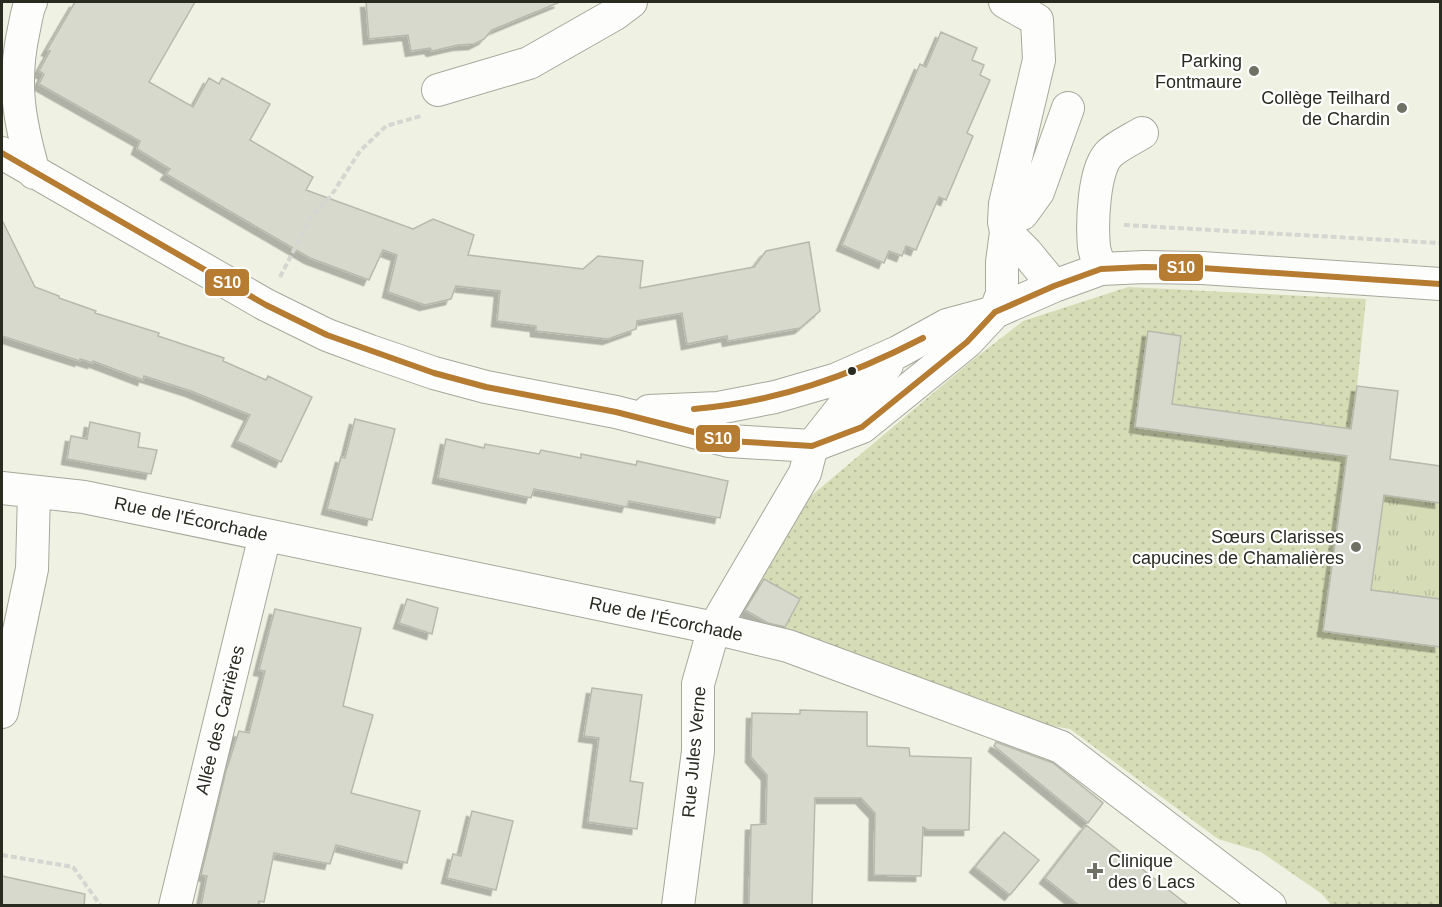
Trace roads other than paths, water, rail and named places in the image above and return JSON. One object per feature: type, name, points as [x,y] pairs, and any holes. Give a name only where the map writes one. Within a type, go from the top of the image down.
[{"type":"street","points":[[31,2],[19,51],[17,92],[22,131],[34,173]]},
{"type":"street","points":[[438,90],[529,63],[615,14],[631,2]]},
{"type":"street","points":[[2,153],[266,304],[327,335],[434,373],[497,389],[616,412],[729,441],[812,446],[862,427],[967,342],[994,312],[1002,294],[1008,185],[1039,60],[1037,20],[1005,2]]},
{"type":"street","points":[[1005,227],[1022,214],[1038,192],[1068,108]]},
{"type":"street","points":[[1101,269],[1094,249],[1096,188],[1101,169],[1109,154],[1142,133]]},
{"type":"street","points":[[1005,227],[1054,286]]},
{"type":"street","points":[[616,412],[718,408],[756,401],[837,379],[898,352],[948,324],[994,312],[1101,269],[1202,268],[1440,284]]},
{"type":"street","points":[[812,446],[843,408],[874,381],[898,352]]},
{"type":"street","points":[[756,401],[812,446]]},
{"type":"street","name":"Rue Jules Verne","points":[[678,906],[698,752],[699,684],[714,628],[805,473],[812,446]]},
{"type":"street","name":"Rue de l'Écorchade","points":[[2,488],[84,497],[714,628],[788,646],[1061,747],[1270,906]]},
{"type":"street","points":[[2,712],[32,569],[34,492]]},
{"type":"street","name":"Allée des Carrières","points":[[174,906],[266,535]]},
{"type":"place","name":"Parking Fontmaure","points":[[1254,71]]},
{"type":"place","name":"Collège Teilhard de Chardin","points":[[1402,108]]},
{"type":"place","name":"Sœurs Clarisses capucines de Chamalières","points":[[1356,547]]},
{"type":"place","name":"Clinique des 6 Lacs","points":[[1095,871]]}]
